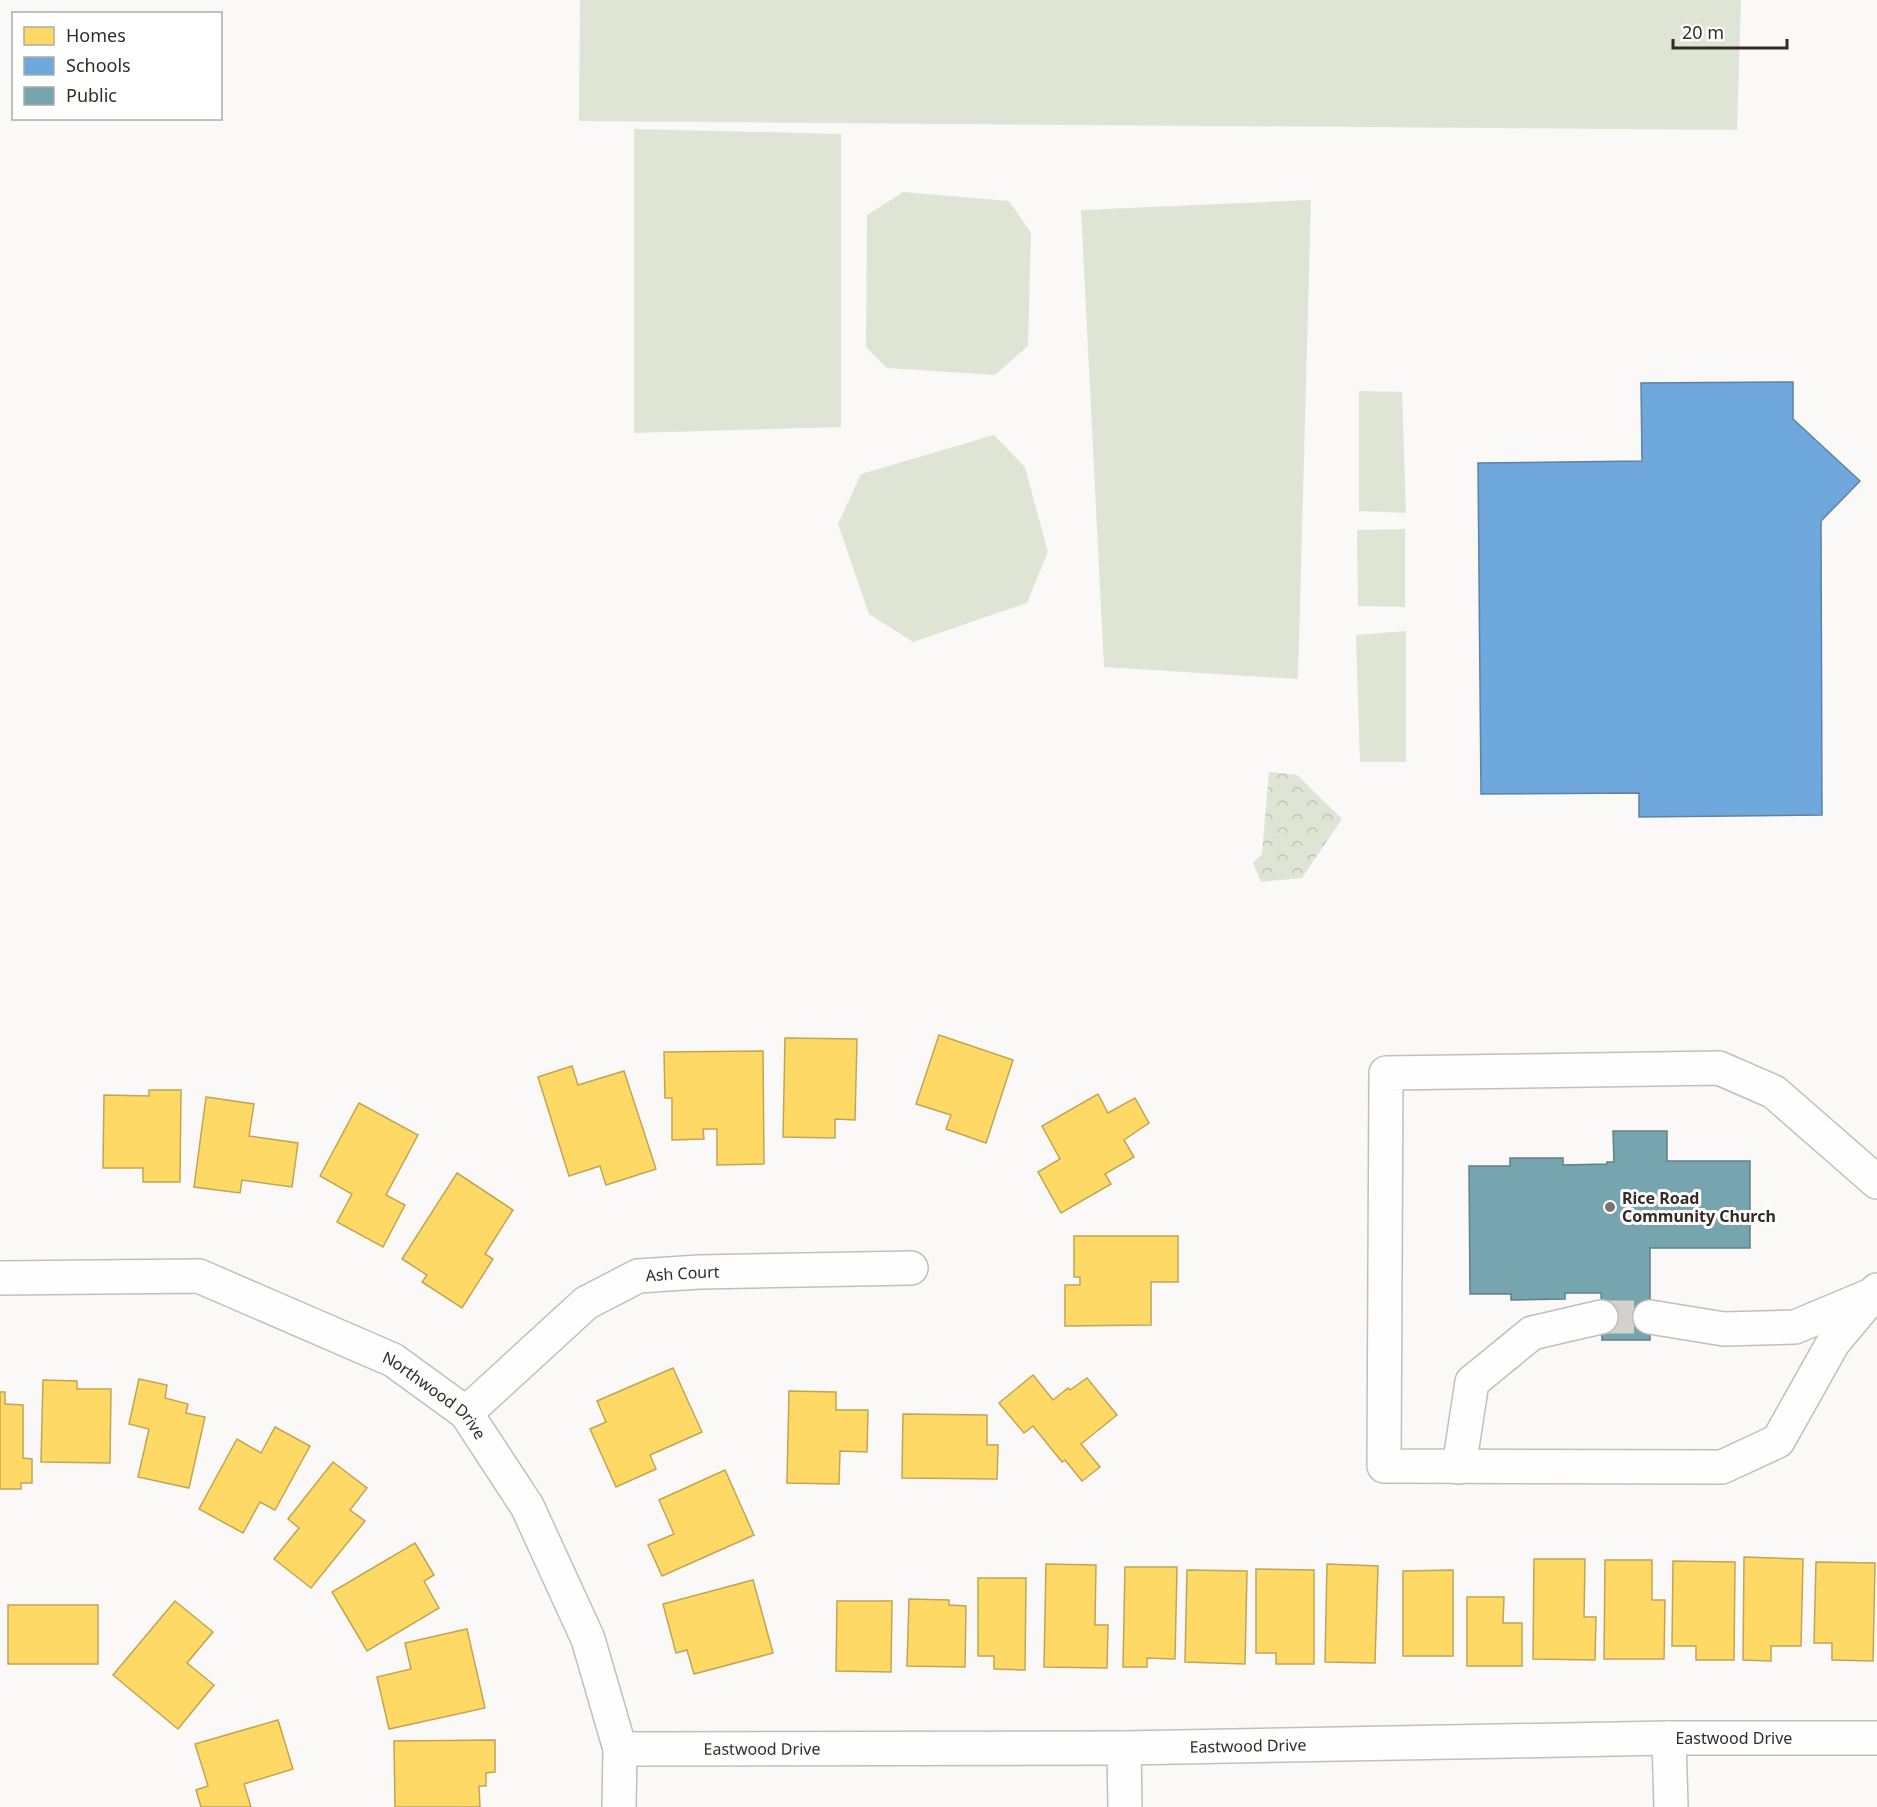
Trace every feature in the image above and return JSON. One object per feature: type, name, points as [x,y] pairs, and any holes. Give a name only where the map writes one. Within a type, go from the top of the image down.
[{"type":"street","points":[[1876,1292],[1833,1343],[1778,1441],[1722,1467],[1384,1466],[1386,1073],[1719,1068],[1774,1092],[1877,1182]]},
{"type":"street","name":"Ash Court","points":[[466,1413],[586,1303],[638,1276],[699,1272],[911,1268]]},
{"type":"street","name":"Northwood Drive","points":[[0,1278],[199,1276],[393,1360],[466,1413],[527,1506],[588,1639],[620,1749],[619,1807]]},
{"type":"street","points":[[1650,1317],[1724,1329],[1795,1327],[1876,1292]]},
{"type":"street","points":[[1459,1467],[1472,1382],[1532,1333],[1601,1317]]},
{"type":"street","points":[[1669,1738],[1671,1807]]},
{"type":"street","name":"Eastwood Drive","points":[[620,1749],[1124,1748],[1669,1738],[1877,1738]]},
{"type":"street","points":[[1124,1748],[1125,1807]]},
{"type":"green space","points":[[580,0],[1741,0],[1737,130],[579,121]]},
{"type":"green space","points":[[634,129],[841,134],[841,427],[634,433]]},
{"type":"green space","points":[[903,192],[1009,201],[1031,233],[1028,346],[995,375],[887,368],[866,347],[867,215]]},
{"type":"green space","points":[[1311,200],[1298,679],[1104,667],[1081,210]]},
{"type":"green space","points":[[1359,391],[1402,392],[1406,513],[1359,511]]},
{"type":"green space","points":[[994,435],[1025,467],[1048,552],[1027,603],[913,642],[869,614],[838,524],[861,474]]},
{"type":"green space","points":[[1405,529],[1405,607],[1358,606],[1357,530]]},
{"type":"green space","points":[[1406,631],[1406,762],[1360,762],[1356,635]]},
{"type":"green space","points":[[1269,772],[1297,775],[1342,819],[1302,878],[1261,882],[1253,863],[1262,854]]},
{"type":"building: Homes","points":[[939,1035],[1013,1060],[986,1143],[946,1129],[951,1115],[916,1104]]},
{"type":"building: Homes","points":[[785,1038],[857,1039],[855,1120],[835,1119],[835,1138],[783,1137]]},
{"type":"building: Homes","points":[[763,1051],[764,1164],[717,1165],[717,1129],[703,1129],[704,1139],[672,1140],[672,1098],[665,1098],[664,1052]]},
{"type":"building: Homes","points":[[572,1066],[578,1085],[624,1071],[656,1169],[606,1185],[600,1166],[569,1176],[538,1077]]},
{"type":"building: Homes","points":[[149,1090],[181,1090],[180,1182],[143,1182],[143,1168],[103,1168],[104,1095],[149,1096]]},
{"type":"building: Homes","points":[[1098,1094],[1108,1113],[1135,1098],[1149,1123],[1124,1140],[1134,1157],[1105,1174],[1111,1184],[1061,1213],[1038,1172],[1060,1159],[1042,1126]]},
{"type":"building: Homes","points":[[206,1097],[254,1104],[249,1136],[298,1143],[292,1187],[242,1180],[240,1193],[194,1187]]},
{"type":"building: Homes","points":[[359,1103],[418,1135],[386,1195],[405,1205],[383,1247],[337,1222],[352,1194],[320,1176]]},
{"type":"building: Homes","points":[[457,1173],[513,1210],[485,1254],[493,1259],[462,1308],[422,1282],[427,1275],[402,1259]]},
{"type":"building: Homes","points":[[1074,1236],[1178,1236],[1178,1282],[1151,1282],[1151,1325],[1065,1326],[1065,1285],[1080,1285],[1080,1277],[1074,1277]]},
{"type":"building: Homes","points":[[673,1368],[702,1432],[650,1455],[656,1469],[616,1487],[590,1429],[606,1422],[597,1401]]},
{"type":"building: Homes","points":[[1033,1375],[1053,1400],[1068,1388],[1070,1390],[1087,1378],[1117,1415],[1081,1444],[1100,1467],[1082,1481],[1065,1460],[1062,1462],[1033,1426],[1024,1433],[999,1403]]},
{"type":"building: Homes","points":[[139,1379],[167,1385],[165,1398],[188,1404],[186,1413],[205,1417],[189,1488],[138,1477],[149,1429],[129,1424]]},
{"type":"building: Homes","points":[[43,1380],[77,1381],[77,1389],[111,1389],[110,1463],[41,1462]]},
{"type":"building: Homes","points":[[789,1391],[836,1392],[836,1410],[868,1410],[867,1452],[840,1451],[839,1484],[787,1483]]},
{"type":"building: Homes","points":[[0,1392],[5,1392],[5,1404],[23,1405],[23,1458],[32,1459],[32,1483],[21,1483],[21,1489],[0,1489]]},
{"type":"building: Homes","points":[[903,1414],[987,1415],[987,1445],[998,1445],[997,1479],[902,1478]]},
{"type":"building: Homes","points":[[275,1427],[310,1446],[275,1510],[260,1502],[243,1533],[199,1509],[237,1439],[261,1453]]},
{"type":"building: Homes","points":[[333,1462],[367,1488],[350,1510],[365,1521],[311,1588],[274,1559],[299,1528],[288,1519]]},
{"type":"building: Homes","points":[[725,1470],[754,1535],[662,1576],[648,1545],[674,1534],[659,1500]]},
{"type":"building: Homes","points":[[415,1543],[434,1575],[424,1581],[439,1608],[367,1651],[332,1592]]},
{"type":"building: Homes","points":[[1744,1557],[1803,1559],[1801,1646],[1771,1646],[1771,1661],[1743,1660]]},
{"type":"building: Homes","points":[[1534,1559],[1585,1559],[1584,1617],[1596,1617],[1595,1660],[1533,1659]]},
{"type":"building: Homes","points":[[1605,1560],[1652,1560],[1652,1600],[1665,1600],[1664,1659],[1604,1659]]},
{"type":"building: Homes","points":[[1673,1561],[1735,1562],[1734,1660],[1696,1660],[1696,1646],[1672,1646]]},
{"type":"building: Homes","points":[[1816,1562],[1875,1563],[1873,1661],[1832,1660],[1832,1643],[1814,1643]]},
{"type":"building: Homes","points":[[1046,1564],[1096,1565],[1095,1625],[1108,1625],[1107,1668],[1044,1667]]},
{"type":"building: Homes","points":[[1327,1564],[1378,1566],[1375,1663],[1325,1662]]},
{"type":"building: Homes","points":[[1125,1567],[1177,1567],[1175,1659],[1147,1658],[1147,1667],[1123,1667]]},
{"type":"building: Homes","points":[[1256,1569],[1314,1570],[1314,1664],[1276,1664],[1276,1653],[1256,1653]]},
{"type":"building: Homes","points":[[1187,1570],[1247,1571],[1245,1664],[1185,1662]]},
{"type":"building: Homes","points":[[1453,1570],[1453,1656],[1403,1656],[1403,1571]]},
{"type":"building: Homes","points":[[978,1578],[1026,1578],[1025,1670],[994,1669],[994,1656],[978,1656]]},
{"type":"building: Homes","points":[[753,1580],[773,1653],[694,1674],[687,1650],[676,1653],[663,1604]]},
{"type":"building: Homes","points":[[1467,1597],[1504,1597],[1503,1623],[1522,1623],[1522,1666],[1467,1666]]},
{"type":"building: Homes","points":[[909,1599],[949,1600],[949,1605],[966,1606],[965,1667],[907,1666]]},
{"type":"building: Homes","points":[[175,1601],[213,1632],[187,1663],[214,1685],[178,1729],[113,1675]]},
{"type":"building: Homes","points":[[837,1601],[892,1601],[891,1672],[836,1671]]},
{"type":"building: Homes","points":[[8,1605],[98,1605],[98,1664],[8,1664]]},
{"type":"building: Homes","points":[[467,1629],[485,1708],[389,1729],[377,1677],[411,1669],[405,1643]]},
{"type":"building: Homes","points":[[278,1720],[293,1769],[244,1784],[251,1807],[201,1807],[196,1790],[208,1786],[195,1744]]},
{"type":"building: Homes","points":[[495,1740],[495,1772],[486,1773],[486,1786],[479,1786],[480,1807],[395,1807],[394,1741]]},
{"type":"building: Schools","points":[[1793,382],[1793,419],[1860,481],[1821,521],[1822,815],[1639,817],[1639,793],[1481,794],[1478,463],[1642,461],[1641,383]]},
{"type":"building: Public","name":"Rice Road Community Church","points":[[1613,1131],[1667,1131],[1667,1161],[1750,1161],[1750,1248],[1650,1248],[1650,1340],[1602,1340],[1601,1293],[1565,1293],[1565,1299],[1511,1300],[1511,1294],[1470,1294],[1469,1166],[1510,1166],[1510,1158],[1563,1158],[1563,1165],[1607,1164],[1607,1162],[1614,1162]]},
{"type":"tunnel","points":[[1601,1317],[1650,1317]]},
{"type":"place","name":"Rice Road Community Church","points":[[1610,1207]]}]
